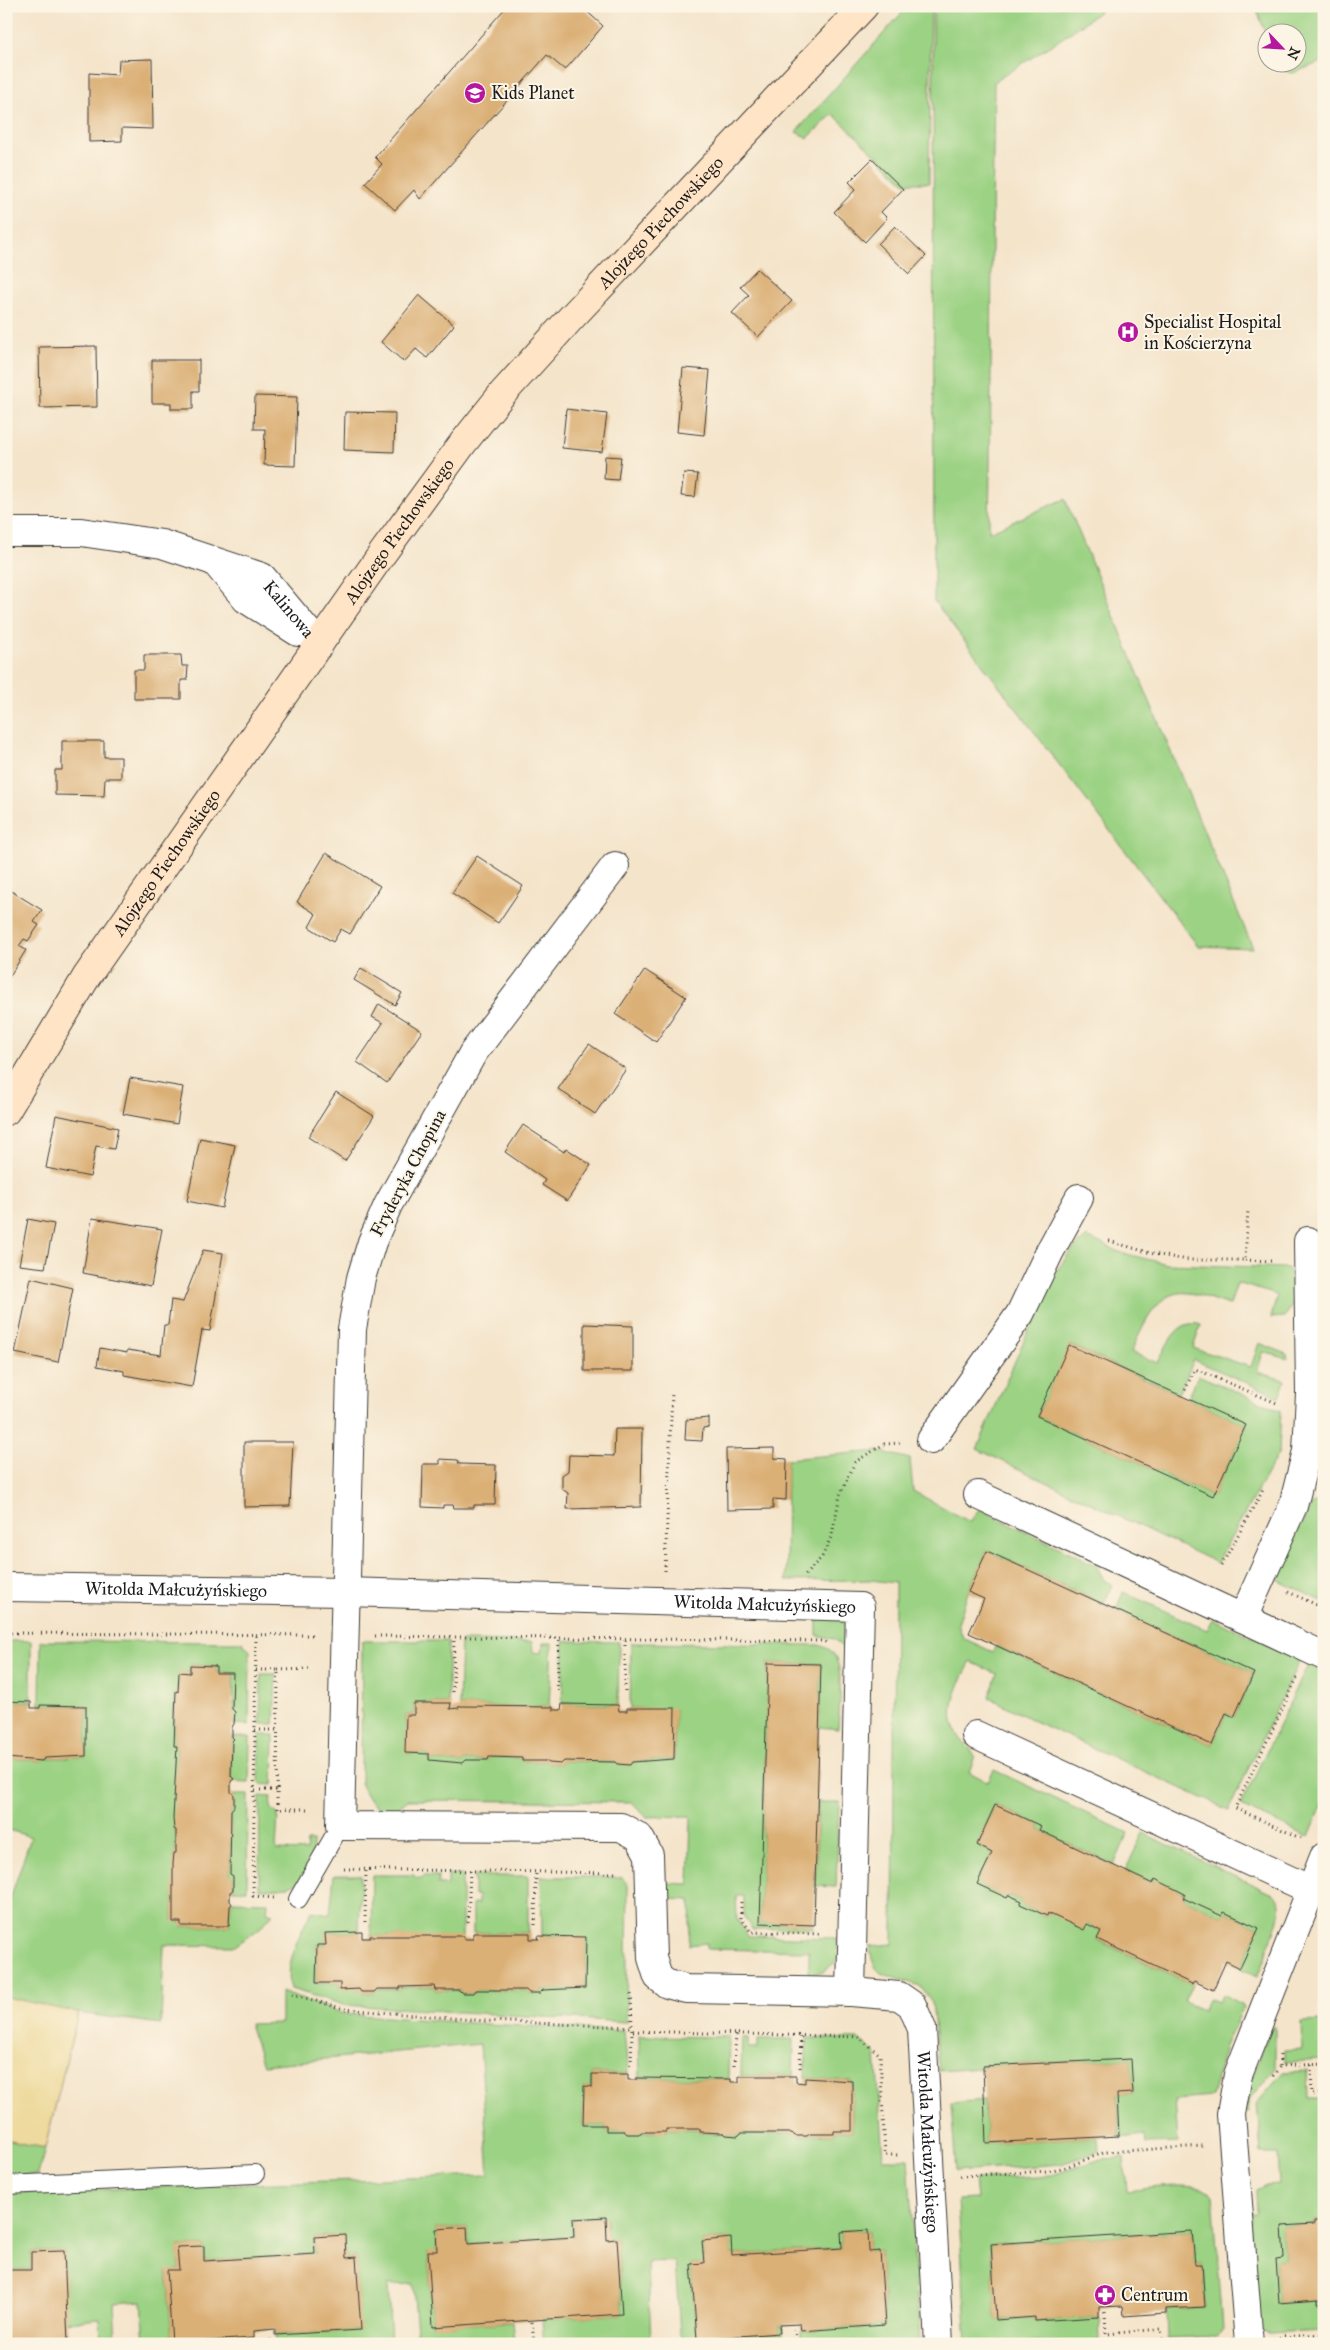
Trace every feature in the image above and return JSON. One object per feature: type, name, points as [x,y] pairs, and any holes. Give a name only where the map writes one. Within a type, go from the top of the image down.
[{"type":"street","name":"Alojzego Piechowskiego","points":[[6,1111],[87,976],[430,488],[503,393],[864,6]]},
{"type":"street","name":"Kalinowa","points":[[6,532],[81,532],[162,544],[262,577],[319,645]]},
{"type":"street","name":"Fryderyka Chopina","points":[[345,1592],[352,1329],[361,1278],[372,1242],[388,1205],[473,1053],[615,866]]},
{"type":"street","points":[[931,1440],[1020,1314],[1050,1251],[1079,1198]]},
{"type":"street","points":[[1243,1618],[1293,1506],[1307,1451],[1316,1435],[1308,1241]]},
{"type":"street","points":[[978,1495],[1324,1656]]},
{"type":"street","name":"Witolda Małcużyńskiego","points":[[6,1587],[345,1592],[860,1607],[851,1992]]},
{"type":"street","points":[[340,1826],[345,1592]]},
{"type":"street","points":[[976,1735],[1311,1890]]},
{"type":"street","name":"Witolda Małcużyńskiego","points":[[340,1826],[621,1827],[639,1837],[649,1855],[652,1958],[658,1977],[667,1984],[686,1989],[851,1992],[899,1996],[912,2004],[922,2028],[939,2344]]},
{"type":"street","points":[[1249,2344],[1231,2114],[1238,2075],[1311,1890],[1314,1849]]},
{"type":"lane","points":[[298,1899],[340,1826]]},
{"type":"lane","points":[[6,2185],[255,2174]]},
{"type":"path","points":[[1245,1260],[1248,1210]]},
{"type":"path","points":[[1109,1241],[1154,1254],[1188,1260],[1273,1261]]},
{"type":"path","points":[[1185,1390],[1195,1369],[1285,1407]]},
{"type":"path","points":[[664,1601],[672,1392]]},
{"type":"path","points":[[803,1578],[822,1558],[832,1535],[840,1495],[855,1462],[884,1444],[931,1440]]},
{"type":"path","points":[[1221,1566],[1266,1484]]},
{"type":"path","points":[[1284,1590],[1324,1608]]},
{"type":"path","points":[[6,1634],[559,1638],[824,1642],[831,1646]]},
{"type":"path","points":[[256,1636],[253,1896],[298,1899]]},
{"type":"path","points":[[453,1692],[454,1637]]},
{"type":"path","points":[[557,1691],[559,1638]]},
{"type":"path","points":[[625,1639],[625,1691]]},
{"type":"path","points":[[256,1670],[310,1670],[316,1666]]},
{"type":"path","points":[[278,1670],[276,1809],[310,1809]]},
{"type":"path","points":[[1301,1670],[1235,1808],[1314,1849]]},
{"type":"path","points":[[255,1730],[278,1730]]},
{"type":"path","points":[[255,1790],[277,1790]]},
{"type":"path","points":[[336,1869],[622,1874]]},
{"type":"path","points":[[365,1922],[366,1869]]},
{"type":"path","points":[[468,1922],[470,1871]]},
{"type":"path","points":[[536,1872],[536,1925]]},
{"type":"path","points":[[742,1902],[741,1918],[751,1932],[823,1934]]},
{"type":"path","points":[[631,2065],[632,1989]]},
{"type":"path","points":[[292,1994],[344,2009],[486,2021],[736,2034],[859,2037],[880,2055],[885,2155],[903,2155]]},
{"type":"path","points":[[734,2066],[736,2034]]},
{"type":"path","points":[[800,2068],[801,2036]]},
{"type":"path","points":[[1280,2048],[1280,2066],[1324,2064]]},
{"type":"path","points":[[1311,2065],[1312,2094],[1324,2094]]},
{"type":"path","points":[[959,2176],[1048,2171],[1066,2167],[1106,2152],[1211,2145]]},
{"type":"path","points":[[1105,2312],[1106,2334],[1161,2329],[1163,2344]]},
{"type":"path","points":[[532,2322],[534,2344]]},
{"type":"path","points":[[795,2329],[796,2344]]},
{"type":"path","points":[[270,2339],[271,2344]]},
{"type":"green space","points":[[908,6],[931,6],[929,183],[905,183],[833,114],[808,138],[796,132]]},
{"type":"green space","points":[[933,6],[1107,6],[1070,33],[994,82],[989,532],[1065,499],[1253,948],[1198,946],[934,601]]},
{"type":"green space","points":[[1255,6],[1324,6],[1324,61],[1308,67],[1308,22],[1261,22]]},
{"type":"green space","points":[[1087,1237],[1122,1253],[1167,1264],[1288,1268],[1291,1274],[1294,1300],[1289,1312],[1284,1317],[1271,1318],[1277,1295],[1237,1283],[1230,1305],[1194,1294],[1178,1293],[1159,1303],[1140,1332],[1131,1352],[1158,1363],[1169,1342],[1179,1329],[1185,1325],[1201,1325],[1193,1348],[1251,1367],[1259,1343],[1287,1354],[1288,1359],[1263,1352],[1257,1372],[1285,1380],[1280,1397],[1194,1360],[1178,1394],[1070,1345],[1037,1416],[1213,1496],[1246,1425],[1188,1399],[1198,1375],[1281,1411],[1279,1452],[1217,1563],[977,1449],[1050,1280],[1071,1251]]},
{"type":"green space","points":[[878,1451],[910,1459],[913,1491],[970,1522],[979,1509],[1096,1565],[1104,1580],[1112,1585],[1104,1604],[987,1551],[968,1592],[958,1624],[963,1638],[993,1652],[997,1646],[1212,1745],[1226,1713],[1234,1717],[1254,1673],[1116,1610],[1123,1592],[1207,1630],[1213,1619],[1300,1659],[1229,1810],[1036,1722],[989,1697],[997,1674],[971,1662],[961,1680],[954,1699],[953,1719],[955,1729],[975,1756],[969,1772],[988,1782],[994,1770],[1128,1833],[1114,1865],[1039,1830],[1041,1826],[995,1805],[977,1845],[992,1853],[978,1884],[1007,1898],[1009,1895],[1022,1901],[1021,1904],[1046,1916],[1048,1913],[1087,1924],[1101,1931],[1097,1940],[1192,1984],[1184,2002],[1203,2010],[1209,1998],[1218,2002],[1223,1994],[1241,2004],[1243,2008],[1225,2046],[1212,2097],[1175,2100],[1178,2143],[1146,2144],[1145,2135],[1120,2138],[1117,2094],[1133,2093],[1131,2059],[983,2066],[983,2068],[939,2071],[932,2002],[920,1986],[881,1973],[876,1968],[872,1959],[870,1946],[893,1944],[895,1583],[871,1580],[786,1581],[787,1459]]},
{"type":"green space","points":[[1317,1502],[1324,1502],[1324,1602],[1275,1579],[1311,1505]]},
{"type":"green space","points":[[817,1612],[833,1614],[841,1619],[846,1628],[848,1653],[834,1639],[817,1635]]},
{"type":"green space","points":[[6,1641],[31,1641],[31,1702],[6,1701]]},
{"type":"green space","points":[[41,1641],[242,1642],[250,1651],[249,1725],[234,1724],[233,1673],[216,1673],[216,1666],[190,1665],[190,1673],[179,1673],[178,1692],[175,1692],[174,1746],[177,1746],[173,1921],[181,1922],[181,1926],[229,1926],[230,1906],[232,1904],[230,1901],[268,1902],[267,1912],[273,1914],[260,1928],[235,1946],[164,1945],[161,2024],[78,2013],[6,1997],[6,1911],[31,1837],[6,1829],[6,1758],[42,1761],[45,1758],[86,1756],[86,1706],[40,1705]]},
{"type":"green space","points":[[362,1641],[448,1641],[448,1703],[414,1703],[414,1715],[406,1715],[406,1753],[429,1754],[429,1760],[462,1763],[465,1760],[488,1760],[489,1757],[522,1758],[522,1761],[546,1761],[561,1764],[564,1761],[615,1762],[617,1764],[629,1765],[632,1762],[674,1759],[675,1709],[630,1708],[631,1643],[819,1645],[832,1652],[839,1667],[840,1677],[838,1729],[819,1727],[821,1664],[768,1663],[760,1923],[814,1925],[813,1928],[752,1929],[744,1917],[744,1896],[736,1896],[737,1919],[748,1936],[837,1938],[838,1960],[823,1972],[809,1975],[809,1951],[707,1949],[707,1943],[689,1945],[691,1900],[666,1899],[665,1883],[689,1884],[691,1816],[646,1817],[632,1802],[408,1800],[394,1811],[377,1807],[370,1801],[361,1785]]},
{"type":"green space","points":[[461,1641],[532,1642],[533,1652],[542,1653],[543,1643],[552,1643],[549,1707],[459,1706]]},
{"type":"green space","points":[[564,1641],[619,1642],[618,1705],[562,1704]]},
{"type":"green space","points":[[1309,1663],[1324,1670],[1324,1801],[1309,1837],[1240,1806]]},
{"type":"green space","points":[[261,1674],[276,1674],[274,1724],[260,1724]]},
{"type":"green space","points":[[260,1735],[274,1735],[273,1785],[259,1784]]},
{"type":"green space","points":[[232,1737],[250,1737],[249,1782],[231,1781],[234,1779],[231,1776],[232,1741],[234,1739]]},
{"type":"green space","points":[[234,1795],[248,1795],[247,1890],[233,1890],[233,1877],[230,1874],[231,1810],[234,1807]]},
{"type":"green space","points":[[260,1796],[271,1797],[271,1807],[278,1814],[276,1850],[306,1851],[307,1841],[313,1841],[309,1866],[300,1880],[293,1885],[272,1889],[259,1889]]},
{"type":"green space","points":[[818,1802],[839,1802],[836,1887],[815,1886]]},
{"type":"green space","points":[[1143,1833],[1273,1894],[1277,1898],[1280,1904],[1278,1919],[1272,1940],[1257,1976],[1240,1968],[1259,1928],[1224,1912],[1222,1916],[1183,1898],[1185,1894],[1155,1880],[1153,1884],[1125,1871]]},
{"type":"green space","points":[[334,1875],[361,1875],[359,1932],[326,1933],[326,1945],[317,1945],[316,1983],[340,1983],[340,1989],[359,1989],[362,1992],[374,1992],[377,1989],[400,1989],[400,1987],[434,1986],[435,1990],[459,1990],[462,1993],[474,1993],[476,1990],[526,1990],[529,1993],[540,1993],[543,1990],[585,1987],[586,1944],[568,1936],[542,1936],[541,1877],[621,1877],[628,1885],[626,2022],[344,2005],[291,1989],[289,1980],[294,1949],[312,1911],[330,1914]]},
{"type":"green space","points":[[372,1875],[414,1875],[415,1878],[438,1876],[438,1885],[448,1885],[448,1875],[462,1875],[462,1937],[371,1936]]},
{"type":"green space","points":[[474,1876],[528,1876],[528,1933],[473,1933],[473,1904],[478,1904],[478,1896],[474,1895]]},
{"type":"green space","points":[[281,1992],[345,2014],[624,2031],[628,2074],[592,2074],[592,2087],[584,2087],[583,2125],[606,2125],[606,2131],[624,2131],[627,2134],[666,2131],[666,2129],[700,2129],[700,2132],[738,2136],[741,2133],[792,2133],[795,2136],[807,2136],[810,2134],[834,2134],[834,2131],[852,2131],[852,2081],[805,2078],[807,2038],[859,2039],[876,2054],[883,2159],[908,2159],[920,2341],[918,2344],[801,2344],[801,2331],[885,2325],[880,2251],[869,2252],[868,2230],[841,2232],[842,2248],[732,2255],[730,2238],[702,2241],[704,2263],[691,2264],[697,2339],[779,2333],[779,2325],[783,2325],[784,2340],[792,2340],[792,2344],[685,2344],[680,2332],[675,2261],[648,2262],[651,2344],[544,2344],[542,2319],[622,2314],[617,2239],[607,2240],[606,2217],[573,2219],[574,2237],[468,2244],[467,2227],[436,2229],[437,2251],[428,2252],[433,2326],[512,2322],[514,2341],[528,2340],[528,2344],[418,2344],[413,2284],[388,2285],[391,2344],[276,2344],[275,2335],[360,2330],[356,2257],[346,2258],[344,2235],[314,2237],[315,2254],[204,2261],[204,2246],[178,2247],[179,2270],[167,2271],[172,2343],[254,2338],[255,2344],[145,2344],[142,2301],[114,2303],[116,2344],[101,2344],[100,2319],[66,2322],[64,2251],[31,2252],[31,2270],[6,2270],[6,2193],[489,2175],[480,2044],[263,2065],[249,2024],[281,2023]]},
{"type":"green space","points":[[1324,2021],[1324,2060],[1285,2062],[1285,2050],[1302,2049],[1301,2022]]},
{"type":"green space","points":[[1275,2026],[1275,2069],[1250,2099],[1248,2112],[1244,2112],[1245,2096],[1269,2030]]},
{"type":"green space","points":[[639,2036],[729,2037],[728,2079],[640,2078]]},
{"type":"green space","points":[[742,2038],[748,2038],[748,2048],[758,2048],[758,2039],[794,2039],[793,2076],[741,2076]]},
{"type":"green space","points":[[1307,2071],[1308,2099],[1324,2099],[1324,2221],[1314,2221],[1314,2224],[1282,2226],[1284,2259],[1276,2260],[1279,2303],[1318,2300],[1318,2303],[1324,2303],[1324,2330],[1269,2333],[1256,2329],[1250,2212],[1257,2212],[1256,2190],[1266,2185],[1280,2184],[1278,2154],[1261,2154],[1257,2103],[1284,2072]]},
{"type":"green space","points":[[984,2100],[986,2143],[1098,2137],[1099,2151],[1061,2164],[956,2172],[951,2103]]},
{"type":"green space","points":[[6,2140],[45,2148],[38,2175],[6,2176]]},
{"type":"green space","points":[[1124,2158],[1127,2191],[1186,2186],[1207,2190],[1213,2195],[1223,2328],[1217,2336],[1167,2338],[1166,2309],[1205,2307],[1202,2264],[1195,2264],[1192,2231],[991,2244],[996,2320],[1035,2317],[1035,2321],[1099,2317],[1100,2342],[967,2344],[958,2200],[977,2199],[975,2180],[1052,2175],[1101,2159]]},
{"type":"sand","points":[[6,1997],[78,2013],[45,2148],[6,2140]]},
{"type":"building","points":[[507,6],[581,6],[603,26],[565,70],[547,55],[420,199],[414,190],[395,210],[365,183],[382,164],[375,157]]},
{"type":"building","points":[[152,59],[153,129],[122,128],[122,141],[89,142],[89,73],[118,75],[119,60]]},
{"type":"building","points":[[872,159],[903,189],[881,212],[887,218],[865,242],[834,212],[856,189],[849,182]]},
{"type":"building","points":[[895,226],[926,256],[909,274],[878,244]]},
{"type":"building","points":[[757,269],[792,301],[758,337],[732,313],[749,295],[740,287]]},
{"type":"building","points":[[419,295],[454,325],[427,358],[416,349],[404,362],[381,342]]},
{"type":"building","points":[[6,344],[8,344],[9,386],[6,386]]},
{"type":"building","points":[[96,346],[97,407],[40,408],[39,347]]},
{"type":"building","points":[[152,360],[199,360],[199,391],[193,391],[193,409],[171,409],[171,403],[152,403]]},
{"type":"building","points":[[683,368],[710,370],[704,435],[677,432]]},
{"type":"building","points":[[255,396],[297,397],[295,466],[264,465],[265,429],[254,429]]},
{"type":"building","points":[[566,409],[607,414],[602,452],[562,448]]},
{"type":"building","points":[[345,412],[395,413],[394,452],[344,450]]},
{"type":"building","points":[[605,456],[621,457],[618,480],[604,479]]},
{"type":"building","points":[[684,473],[698,474],[695,497],[681,496]]},
{"type":"building","points":[[6,604],[10,604],[8,639],[6,639]]},
{"type":"building","points":[[144,655],[181,655],[182,666],[188,666],[187,680],[181,680],[181,699],[134,699],[134,670],[144,670]]},
{"type":"building","points":[[62,741],[104,741],[104,757],[121,757],[121,778],[105,778],[104,796],[55,795],[55,770],[62,770]]},
{"type":"building","points":[[326,853],[380,886],[350,934],[341,929],[333,942],[309,927],[316,914],[297,902]]},
{"type":"building","points":[[477,856],[523,886],[498,923],[452,893]]},
{"type":"building","points":[[11,891],[42,910],[34,922],[39,925],[28,941],[24,939],[19,946],[26,950],[8,979],[6,978],[6,898]]},
{"type":"building","points":[[361,968],[402,993],[395,1005],[354,980]]},
{"type":"building","points":[[645,970],[686,997],[656,1042],[615,1014]]},
{"type":"building","points":[[379,1004],[422,1031],[387,1083],[357,1062],[383,1023],[372,1017]]},
{"type":"building","points":[[589,1044],[626,1069],[595,1114],[558,1089]]},
{"type":"building","points":[[130,1078],[183,1087],[177,1124],[123,1114]]},
{"type":"building","points":[[336,1092],[374,1116],[345,1161],[308,1137]]},
{"type":"building","points":[[56,1115],[118,1128],[114,1149],[96,1146],[90,1177],[46,1168]]},
{"type":"building","points":[[523,1125],[564,1152],[566,1148],[591,1165],[567,1201],[542,1185],[545,1180],[505,1152]]},
{"type":"building","points":[[200,1138],[235,1145],[222,1208],[187,1201]]},
{"type":"building","points":[[92,1218],[162,1229],[151,1286],[83,1273]]},
{"type":"building","points":[[28,1219],[54,1224],[45,1268],[19,1265]]},
{"type":"building","points":[[203,1250],[223,1253],[210,1331],[202,1330],[192,1387],[124,1375],[124,1371],[97,1366],[100,1348],[127,1353],[127,1350],[161,1355],[164,1325],[168,1325],[171,1300],[183,1302]]},
{"type":"building","points":[[31,1278],[73,1288],[58,1362],[15,1353]]},
{"type":"building","points":[[584,1324],[633,1326],[633,1371],[584,1371]]},
{"type":"building","points":[[1069,1345],[1246,1425],[1213,1496],[1037,1416]]},
{"type":"building","points":[[709,1418],[709,1427],[703,1428],[702,1441],[685,1440],[686,1420]]},
{"type":"building","points":[[615,1429],[642,1429],[641,1507],[567,1509],[568,1493],[562,1489],[562,1475],[568,1471],[569,1455],[614,1456]]},
{"type":"building","points":[[244,1442],[293,1442],[290,1506],[244,1507]]},
{"type":"building","points":[[774,1448],[774,1458],[787,1459],[786,1500],[773,1499],[773,1509],[727,1510],[726,1449]]},
{"type":"building","points":[[440,1459],[458,1460],[459,1464],[496,1465],[495,1505],[474,1505],[474,1508],[454,1508],[453,1505],[443,1505],[443,1508],[422,1507],[423,1464],[440,1464]]},
{"type":"building","points":[[987,1551],[1254,1673],[1234,1717],[1226,1713],[1212,1745],[969,1633],[984,1599],[968,1592]]},
{"type":"building","points":[[768,1663],[821,1664],[814,1925],[760,1923]]},
{"type":"building","points":[[190,1665],[216,1666],[216,1673],[233,1673],[232,1709],[235,1712],[232,1727],[232,1737],[234,1739],[232,1741],[231,1776],[234,1779],[231,1781],[231,1792],[234,1795],[234,1807],[231,1810],[230,1874],[233,1876],[233,1890],[230,1892],[232,1904],[230,1906],[229,1926],[181,1926],[181,1922],[173,1922],[173,1864],[174,1853],[176,1853],[176,1830],[174,1829],[173,1818],[177,1746],[174,1746],[176,1691],[178,1692],[179,1672],[190,1673]]},
{"type":"building","points":[[6,1701],[31,1702],[31,1708],[40,1708],[40,1705],[86,1706],[86,1756],[45,1758],[42,1761],[6,1758]]},
{"type":"building","points":[[414,1703],[451,1703],[450,1709],[459,1708],[459,1706],[553,1707],[553,1710],[561,1710],[562,1704],[618,1705],[619,1711],[627,1711],[627,1708],[675,1708],[674,1759],[632,1762],[630,1765],[617,1764],[615,1762],[564,1761],[561,1764],[546,1761],[522,1761],[522,1758],[489,1757],[488,1760],[465,1760],[462,1763],[429,1760],[429,1754],[405,1753],[406,1715],[414,1715]]},
{"type":"building","points":[[995,1805],[1041,1826],[1039,1830],[1125,1871],[1153,1884],[1155,1879],[1185,1894],[1183,1898],[1222,1916],[1224,1912],[1259,1928],[1240,1968],[1226,1961],[1213,1990],[1194,1981],[1192,1984],[1097,1939],[1101,1931],[1087,1924],[1084,1930],[1048,1913],[1047,1916],[1020,1904],[1022,1901],[1009,1895],[1007,1898],[977,1884],[992,1853],[977,1845]]},
{"type":"building","points":[[362,1932],[362,1938],[370,1938],[370,1936],[464,1936],[464,1939],[473,1939],[473,1933],[530,1933],[530,1939],[539,1939],[538,1936],[586,1937],[585,1988],[543,1990],[540,1993],[529,1993],[526,1990],[476,1990],[474,1993],[462,1993],[459,1990],[435,1990],[434,1986],[400,1987],[400,1989],[377,1989],[374,1992],[361,1992],[359,1989],[340,1990],[340,1983],[316,1983],[317,1945],[326,1945],[325,1933]]},
{"type":"building","points":[[1131,2059],[1133,2093],[1117,2094],[1119,2136],[986,2143],[983,2066]]},
{"type":"building","points":[[592,2074],[628,2074],[628,2080],[636,2080],[636,2078],[731,2079],[731,2082],[739,2082],[739,2076],[796,2076],[796,2082],[805,2083],[805,2078],[852,2081],[852,2131],[834,2131],[834,2134],[810,2134],[807,2136],[795,2136],[792,2133],[741,2133],[738,2136],[726,2135],[724,2133],[700,2132],[700,2129],[666,2129],[666,2132],[642,2132],[639,2134],[627,2134],[624,2131],[606,2131],[606,2125],[583,2125],[584,2086],[592,2087]]},
{"type":"building","points":[[606,2217],[607,2240],[617,2239],[622,2314],[433,2327],[428,2251],[437,2251],[436,2229],[467,2227],[468,2244],[574,2237],[573,2219]]},
{"type":"building","points":[[1314,2221],[1324,2221],[1324,2303],[1318,2304],[1318,2300],[1279,2303],[1276,2260],[1284,2259],[1282,2226],[1314,2224]]},
{"type":"building","points":[[868,2230],[869,2252],[880,2251],[885,2325],[801,2331],[800,2324],[779,2325],[780,2333],[697,2339],[691,2264],[704,2263],[702,2241],[731,2238],[732,2255],[842,2248],[841,2232]]},
{"type":"building","points":[[1192,2231],[1195,2264],[1202,2264],[1205,2307],[1166,2309],[1166,2313],[1124,2316],[1123,2306],[1099,2307],[1099,2317],[1035,2321],[1035,2317],[996,2320],[991,2244]]},
{"type":"building","points":[[345,2235],[346,2258],[356,2257],[361,2330],[275,2335],[275,2329],[254,2331],[254,2338],[172,2343],[167,2270],[179,2270],[177,2247],[204,2246],[204,2261],[315,2254],[314,2237]]},
{"type":"building","points":[[64,2251],[68,2342],[6,2344],[6,2270],[31,2270],[31,2252]]},
{"type":"place","name":"Kids Planet","points":[[475,93]]},
{"type":"place","name":"Specialist Hospital in Kościerzyna","points":[[1128,332]]},
{"type":"place","name":"Centrum","points":[[1105,2295]]}]
